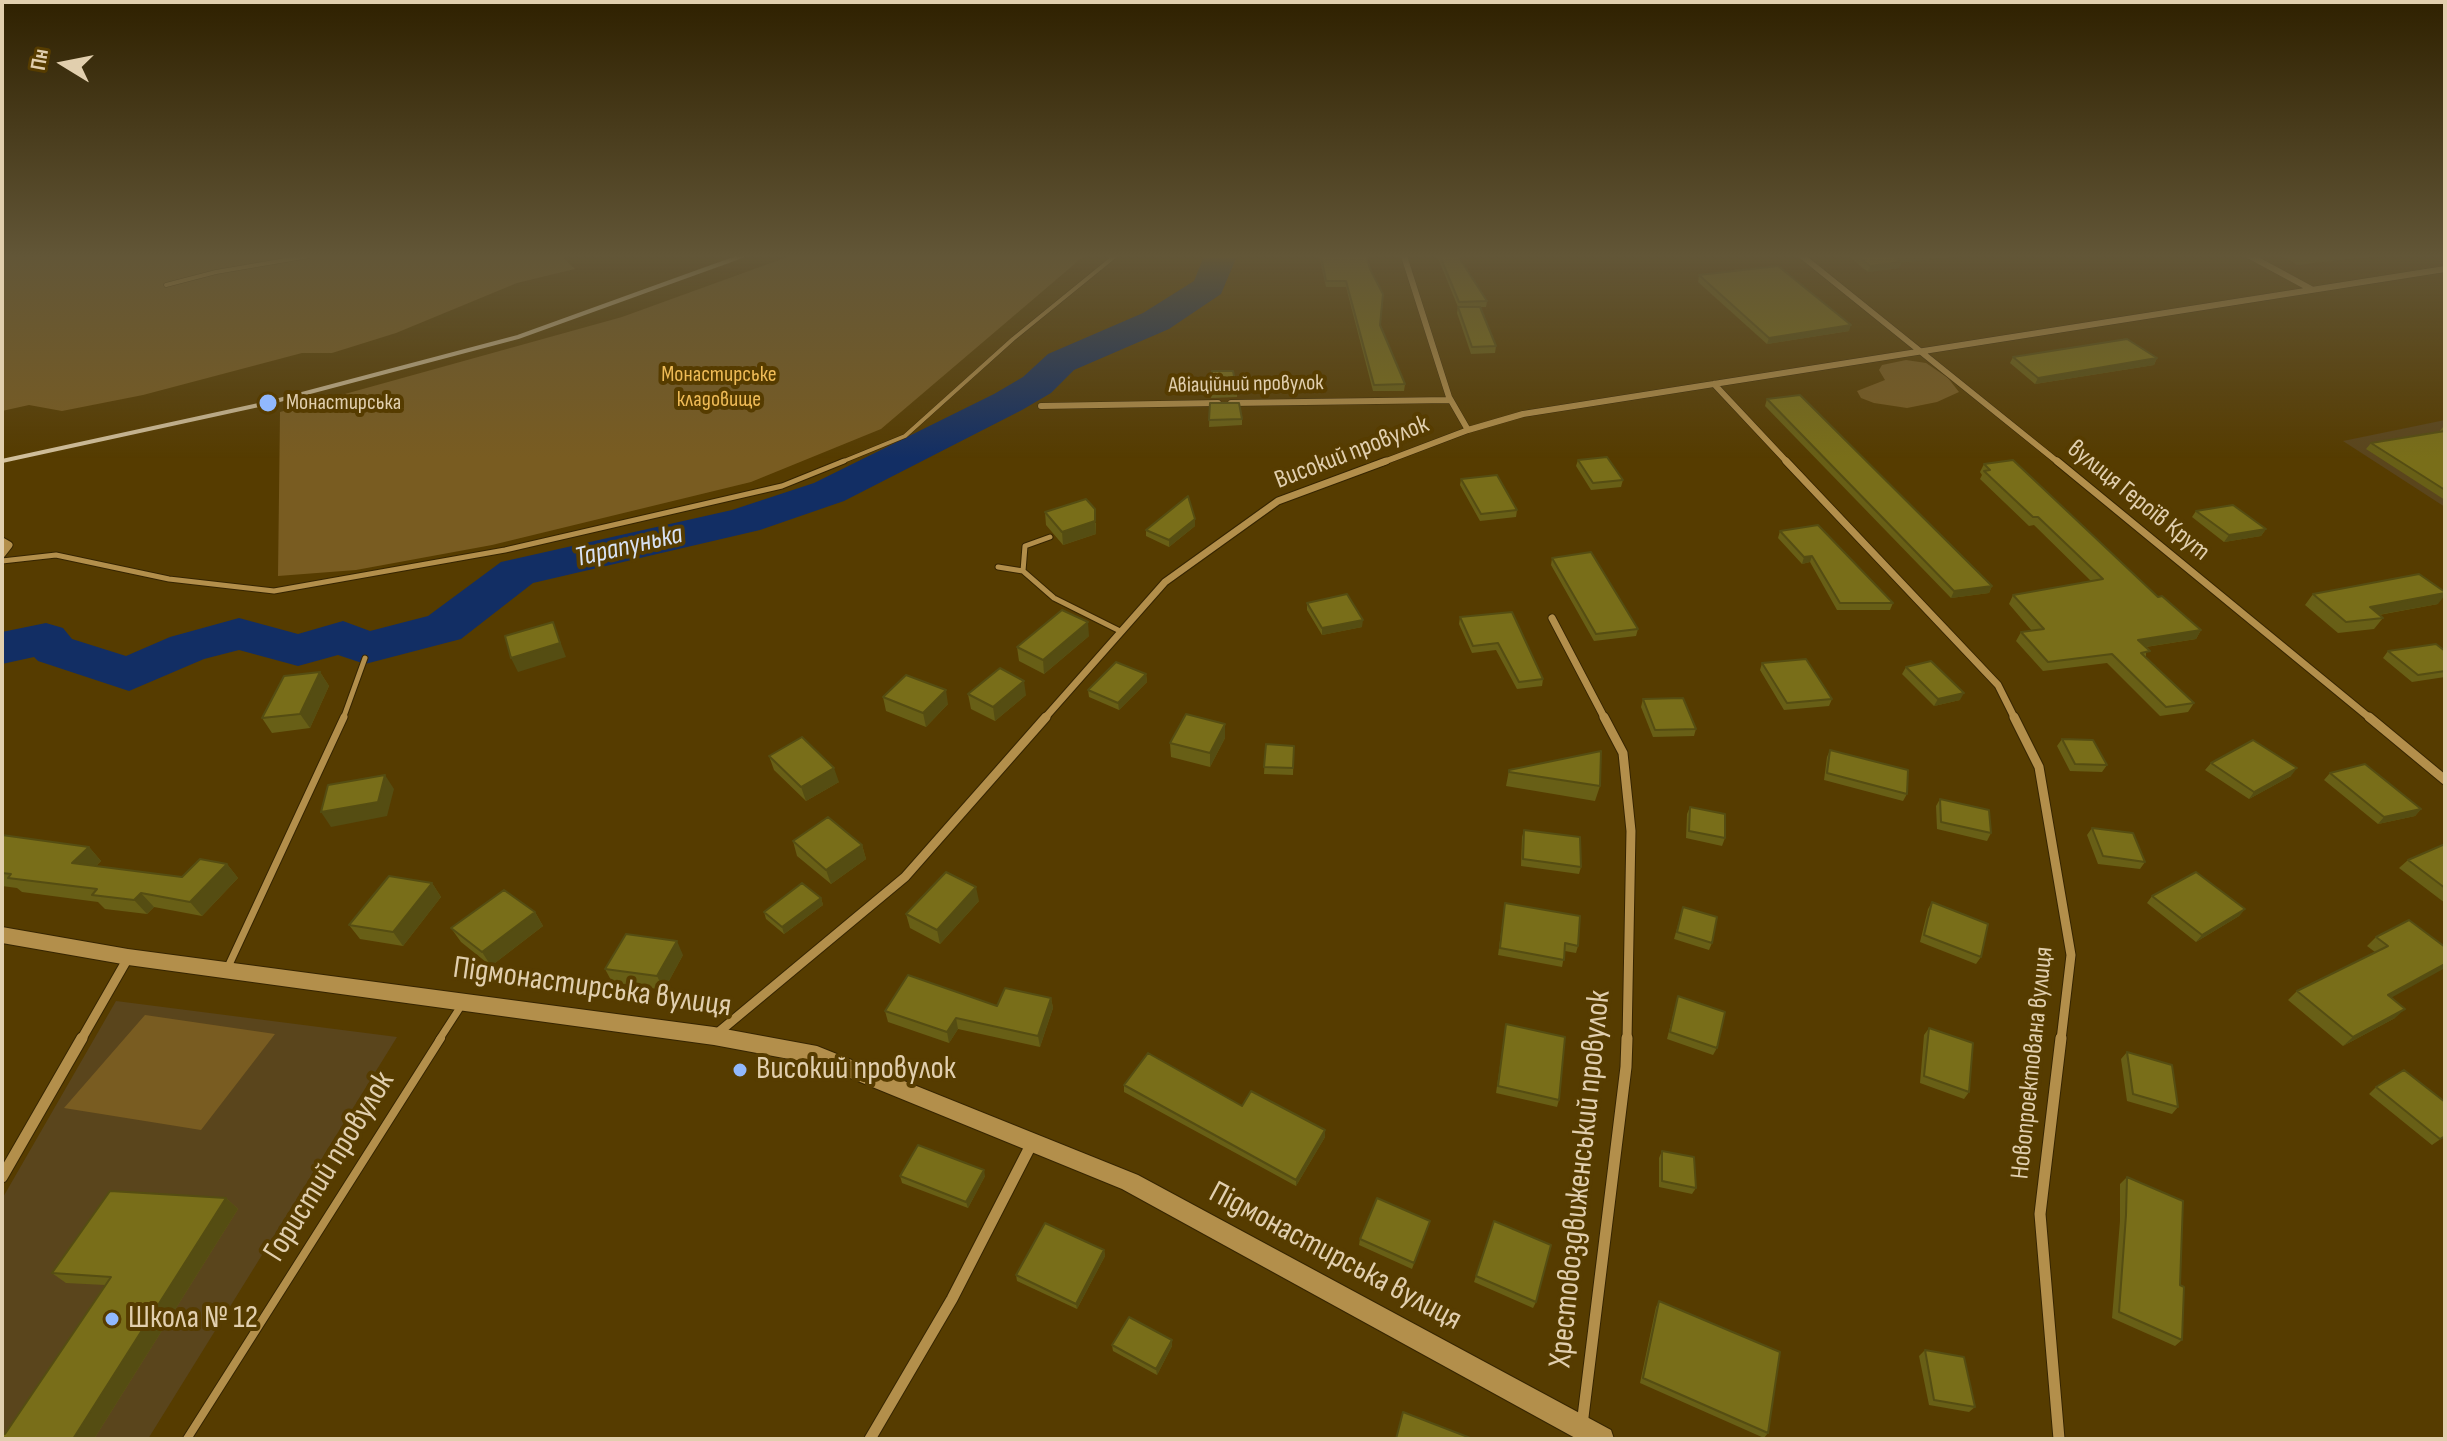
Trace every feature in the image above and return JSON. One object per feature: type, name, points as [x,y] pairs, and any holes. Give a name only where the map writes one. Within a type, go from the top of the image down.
[{"type":"street","points":[[1425,323],[1450,400],[1468,430]]},
{"type":"street","name":"вулиця Героїв Крут","points":[[1888,323],[2445,780]]},
{"type":"street","name":"Високий провулок","points":[[714,1036],[905,877],[1165,582],[1278,501],[1468,430],[1523,414],[2093,323]]},
{"type":"street","name":"Новопроектована вулиця","points":[[1714,384],[1998,685],[2039,767],[2071,955],[2040,1214],[2059,1439]]},
{"type":"street","name":"Авіаційний провулок","points":[[1041,406],[1450,400]]},
{"type":"street","points":[[2,541],[9,545],[2,554]]},
{"type":"street","name":"Хрестовоздвиженський провулок","points":[[1552,618],[1619,742],[1623,753],[1631,831],[1626,1067],[1582,1426]]},
{"type":"street","name":"Підмонастирська вулиця","points":[[2,935],[128,957],[714,1036],[817,1055],[1130,1182],[1602,1439]]},
{"type":"street","points":[[2,1177],[128,957]]},
{"type":"street","points":[[870,1439],[952,1299],[1033,1142]]},
{"type":"lane","points":[[2,561],[56,555],[169,579],[274,591],[505,550],[782,486],[905,436],[1032,323]]},
{"type":"lane","points":[[1023,571],[1025,546],[1050,537]]},
{"type":"lane","points":[[998,567],[1023,571],[1054,598],[1120,631]]},
{"type":"lane","points":[[226,970],[337,736],[365,658]]},
{"type":"lane","name":"Гористий провулок","points":[[187,1439],[462,1003]]},
{"type":"shaded area","points":[[2445,420],[2445,507],[2343,441]]},
{"type":"shaded area","name":"Школа № 12","points":[[116,1001],[397,1037],[148,1439],[2,1439],[2,1199]]},
{"type":"green space","points":[[2,323],[420,323],[332,353],[302,353],[143,395],[62,411],[29,405],[2,411]]},
{"type":"green space","name":"Монастирське кладовище","points":[[600,323],[1005,323],[881,429],[751,482],[492,545],[356,570],[278,576],[280,412]]},
{"type":"green space","points":[[1906,360],[1926,363],[1948,378],[1959,392],[1937,402],[1907,408],[1861,398],[1857,391],[1885,380],[1879,370],[1882,365]]},
{"type":"green space","points":[[145,1015],[275,1034],[201,1130],[64,1108]]},
{"type":"building","points":[[1357,323],[1380,323],[1405,384],[1374,385]]},
{"type":"building","points":[[1464,323],[1487,323],[1496,346],[1472,347]]},
{"type":"building","points":[[1753,323],[1851,325],[1769,338]]},
{"type":"building","points":[[2127,339],[2157,358],[2038,378],[2013,357]]},
{"type":"building","points":[[1212,371],[1233,371],[1237,391],[1211,391]]},
{"type":"building","points":[[1800,395],[1992,586],[1954,591],[1767,399]]},
{"type":"building","points":[[1210,403],[1239,403],[1242,419],[1209,420]]},
{"type":"building","points":[[2445,431],[2445,490],[2371,443]]},
{"type":"building","points":[[1607,457],[1623,480],[1593,483],[1578,460]]},
{"type":"building","points":[[2013,460],[2158,597],[2162,596],[2201,630],[2138,640],[2150,651],[2141,653],[2194,703],[2166,707],[2112,654],[2048,662],[2021,632],[2044,629],[2013,595],[2103,579],[1984,471],[1990,470],[1984,464]]},
{"type":"building","points":[[1497,475],[1517,510],[1481,514],[1461,479]]},
{"type":"building","points":[[1188,496],[1195,519],[1169,540],[1146,530]]},
{"type":"building","points":[[1086,499],[1095,509],[1095,521],[1062,532],[1045,512]]},
{"type":"building","points":[[2233,505],[2266,529],[2229,535],[2196,511]]},
{"type":"building","points":[[1818,525],[1893,603],[1840,603],[1812,556],[1804,557],[1780,531]]},
{"type":"building","points":[[1591,552],[1638,629],[1596,634],[1552,558]]},
{"type":"building","points":[[2419,574],[2445,593],[2370,607],[2383,618],[2346,622],[2313,594]]},
{"type":"building","points":[[1347,594],[1363,620],[1322,628],[1307,603]]},
{"type":"building","points":[[1062,610],[1088,622],[1043,660],[1017,647]]},
{"type":"building","points":[[1512,612],[1543,679],[1519,682],[1498,643],[1473,646],[1460,617]]},
{"type":"building","points":[[553,622],[560,643],[511,658],[505,636]]},
{"type":"building","points":[[2436,644],[2445,651],[2445,671],[2418,675],[2388,651]]},
{"type":"building","points":[[1806,659],[1832,699],[1787,703],[1762,663]]},
{"type":"building","points":[[1931,661],[1964,693],[1938,699],[1906,667]]},
{"type":"building","points":[[1116,662],[1146,674],[1118,703],[1088,690]]},
{"type":"building","points":[[1000,668],[1024,681],[993,707],[968,694]]},
{"type":"building","points":[[320,672],[300,714],[262,718],[284,676]]},
{"type":"building","points":[[906,675],[946,690],[923,713],[883,697]]},
{"type":"building","points":[[1683,698],[1696,729],[1655,730],[1643,699]]},
{"type":"building","points":[[1186,714],[1225,724],[1210,753],[1170,743]]},
{"type":"building","points":[[802,737],[834,768],[801,787],[769,756]]},
{"type":"building","points":[[2062,739],[2093,740],[2107,765],[2075,764]]},
{"type":"building","points":[[2253,740],[2297,768],[2254,792],[2211,763]]},
{"type":"building","points":[[1266,744],[1294,746],[1293,768],[1264,767]]},
{"type":"building","points":[[1830,750],[1908,770],[1907,794],[1827,773]]},
{"type":"building","points":[[1601,751],[1600,786],[1509,772],[1509,770]]},
{"type":"building","points":[[2365,764],[2421,809],[2384,817],[2330,773]]},
{"type":"building","points":[[385,775],[378,802],[321,812],[328,785]]},
{"type":"building","points":[[1940,799],[1989,810],[1991,833],[1941,822]]},
{"type":"building","points":[[1690,807],[1725,814],[1725,838],[1689,831]]},
{"type":"building","points":[[828,817],[862,845],[826,870],[793,841]]},
{"type":"building","points":[[2092,828],[2133,833],[2145,862],[2103,856]]},
{"type":"building","points":[[1524,830],[1580,837],[1581,867],[1523,859]]},
{"type":"building","points":[[2,835],[89,847],[72,863],[182,877],[200,859],[227,864],[190,902],[141,893],[134,900],[92,895],[97,889],[8,878],[11,874],[2,873]]},
{"type":"building","points":[[2445,844],[2445,888],[2408,860]]},
{"type":"building","points":[[946,872],[976,887],[937,930],[906,914]]},
{"type":"building","points":[[2196,872],[2245,909],[2202,935],[2152,896]]},
{"type":"building","points":[[389,876],[432,883],[393,932],[349,925]]},
{"type":"building","points":[[802,883],[821,898],[782,927],[764,912]]},
{"type":"building","points":[[504,890],[535,912],[482,952],[451,928]]},
{"type":"building","points":[[1932,902],[1988,924],[1981,957],[1924,935]]},
{"type":"building","points":[[1505,903],[1580,916],[1578,946],[1565,943],[1564,960],[1500,948]]},
{"type":"building","points":[[1683,907],[1717,917],[1712,943],[1677,932]]},
{"type":"building","points":[[2409,920],[2445,947],[2445,964],[2388,995],[2405,1009],[2353,1037],[2297,991],[2388,946],[2376,937]]},
{"type":"building","points":[[626,934],[677,941],[657,976],[605,969]]},
{"type":"building","points":[[908,975],[997,1006],[1005,988],[1051,998],[1038,1036],[956,1018],[947,1032],[885,1011]]},
{"type":"building","points":[[1678,996],[1725,1012],[1717,1048],[1670,1032]]},
{"type":"building","points":[[1506,1024],[1565,1037],[1559,1100],[1498,1086]]},
{"type":"building","points":[[1929,1028],[1973,1043],[1969,1092],[1924,1076]]},
{"type":"building","points":[[2127,1052],[2172,1065],[2178,1107],[2133,1094]]},
{"type":"building","points":[[1148,1053],[1242,1106],[1251,1091],[1325,1130],[1296,1180],[1124,1085]]},
{"type":"building","points":[[2404,1070],[2445,1102],[2445,1136],[2440,1139],[2376,1087]]},
{"type":"building","points":[[918,1145],[984,1170],[966,1202],[900,1176]]},
{"type":"building","points":[[1662,1151],[1694,1157],[1696,1188],[1662,1181]]},
{"type":"building","points":[[2127,1177],[2183,1201],[2182,1340],[2119,1312]]},
{"type":"building","points":[[110,1191],[226,1198],[73,1439],[2,1439],[2,1434],[5,1434],[111,1277],[52,1273]]},
{"type":"building","points":[[1377,1198],[1430,1221],[1414,1263],[1360,1239]]},
{"type":"building","points":[[1494,1221],[1551,1245],[1536,1302],[1476,1276]]},
{"type":"building","points":[[1045,1223],[1104,1250],[1076,1304],[1016,1275]]},
{"type":"building","points":[[1659,1301],[1780,1352],[1768,1433],[1643,1378]]},
{"type":"building","points":[[1129,1317],[1172,1340],[1156,1369],[1112,1345]]},
{"type":"building","points":[[1925,1350],[1964,1357],[1975,1407],[1934,1400]]},
{"type":"building","points":[[1403,1412],[1473,1439],[1396,1439]]},
{"type":"waterway","name":"Тарапунька","points":[[2,648],[46,639],[55,650],[129,674],[187,648],[239,634],[298,650],[343,637],[365,648],[444,628],[517,572],[744,521],[829,492],[1008,402],[1037,385],[1061,362],[1151,323]]},
{"type":"railway","points":[[2,461],[268,403],[518,337],[556,323]]},
{"type":"place","name":"Монастирська","points":[[268,403]]},
{"type":"place","name":"Високий провулок","points":[[740,1070]]},
{"type":"place","name":"Школа № 12","points":[[112,1319]]}]
